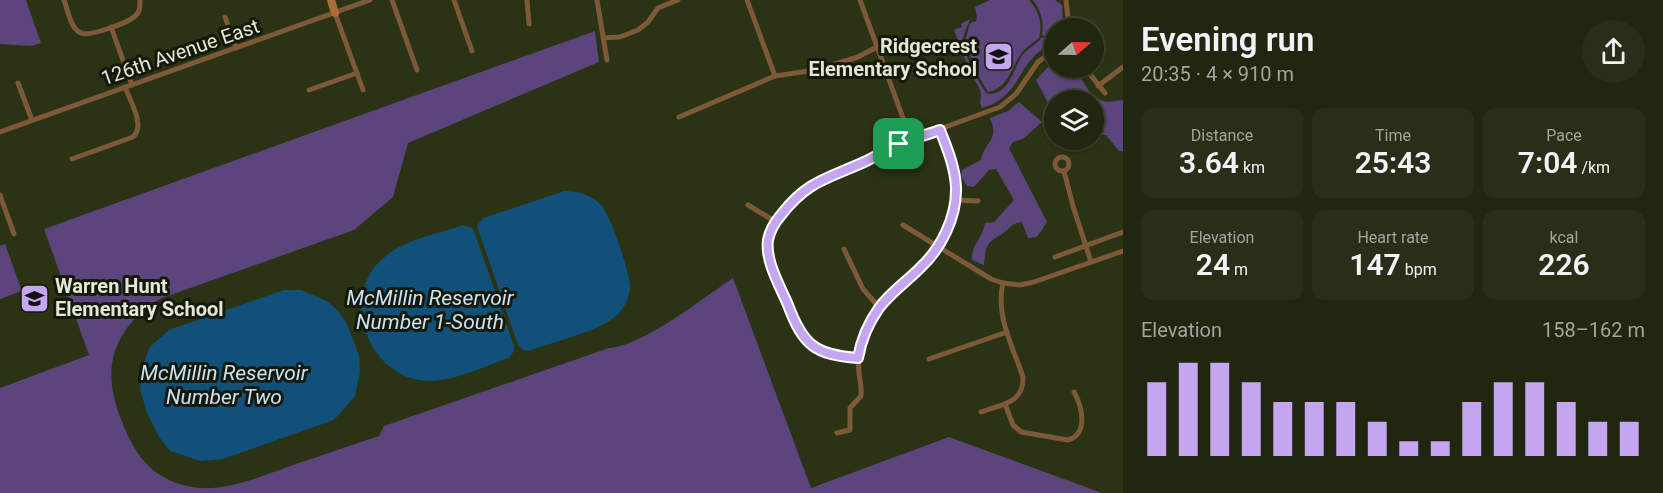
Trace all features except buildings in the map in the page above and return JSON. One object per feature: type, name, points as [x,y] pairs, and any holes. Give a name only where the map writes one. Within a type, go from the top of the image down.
[{"type":"street","points":[[64,0],[75,29],[88,34],[134,17],[140,2]]},
{"type":"street","points":[[331,0],[363,90]]},
{"type":"street","name":"126th Avenue East","points":[[0,132],[369,0]]},
{"type":"street","points":[[392,0],[417,70]]},
{"type":"street","points":[[454,0],[472,51]]},
{"type":"street","points":[[527,0],[529,24]]},
{"type":"street","points":[[597,0],[607,60]]},
{"type":"street","points":[[603,38],[620,37],[638,30],[648,22],[658,8],[678,0]]},
{"type":"street","points":[[747,0],[775,76]]},
{"type":"street","points":[[860,0],[911,140]]},
{"type":"street","points":[[1066,0],[1068,18]]},
{"type":"street","points":[[225,17],[236,48]]},
{"type":"street","points":[[72,159],[133,137],[138,132],[138,121],[111,27]]},
{"type":"street","points":[[679,117],[775,76],[815,70],[858,57],[877,47]]},
{"type":"street","points":[[858,358],[818,351],[797,329],[769,254],[768,238],[776,222],[791,202],[807,187],[911,140],[991,111],[1009,101],[1038,62],[1044,58]]},
{"type":"street","points":[[1098,86],[1123,66]]},
{"type":"street","points":[[309,90],[357,73]]},
{"type":"street","points":[[1092,78],[1105,93]]},
{"type":"street","points":[[18,83],[32,120]]},
{"type":"street","points":[[837,433],[850,430],[850,408],[861,396],[858,358],[868,326],[879,307],[921,268],[937,248],[949,226],[956,200],[952,165],[940,130]]},
{"type":"street","points":[[1064,171],[1090,262]]},
{"type":"street","points":[[0,195],[2,206],[14,234]]},
{"type":"street","points":[[956,200],[978,201]]},
{"type":"street","points":[[748,205],[776,222]]},
{"type":"street","points":[[903,225],[983,275],[1003,283],[1020,285],[1034,282],[1123,251]]},
{"type":"street","points":[[1055,257],[1123,232]]},
{"type":"street","points":[[844,249],[863,289],[879,307]]},
{"type":"street","points":[[981,412],[1005,404],[1020,393],[1024,379],[1007,332],[1001,303],[1003,283]]},
{"type":"street","points":[[929,359],[1007,332]]},
{"type":"street","points":[[1005,404],[1013,425],[1021,432],[1064,441],[1073,439],[1077,435],[1083,417],[1081,404],[1074,392]]},
{"type":"shaded area","points":[[0,0],[26,0],[41,43],[31,46],[0,44]]},
{"type":"shaded area","points":[[990,0],[1029,0],[1038,13],[1041,28],[1039,38],[1023,52],[1005,82],[995,90],[988,92],[976,72],[965,42],[970,23],[976,21],[975,7]]},
{"type":"shaded area","points":[[1033,0],[1055,0],[1062,5],[1063,18],[1044,18],[1044,36],[1042,35],[1043,25]]},
{"type":"shaded area","points":[[970,19],[963,37],[964,48],[977,78],[988,94],[996,93],[1007,85],[1024,53],[1042,37],[1044,49],[1032,59],[1006,95],[982,108],[980,90],[968,67],[954,30],[962,27],[961,24]]},
{"type":"shaded area","points":[[595,31],[599,62],[408,143],[393,197],[354,230],[162,298],[146,308],[128,327],[118,343],[111,375],[114,399],[119,414],[130,440],[145,462],[164,478],[192,487],[218,488],[243,482],[379,436],[384,426],[638,339],[672,320],[733,278],[811,488],[949,437],[1102,493],[0,493],[0,388],[89,355],[44,229]]},
{"type":"shaded area","points":[[1044,71],[1044,78],[1081,78],[1088,90],[1044,90],[1044,95],[1036,80]]},
{"type":"shaded area","points":[[1123,100],[1123,151],[1119,151],[1104,135],[1104,101]]},
{"type":"shaded area","points":[[1019,102],[1042,122],[1023,139],[1013,142],[1009,148],[1047,222],[1037,237],[1028,238],[1022,222],[1013,225],[989,243],[984,265],[972,260],[972,255],[985,223],[994,222],[1014,200],[996,169],[989,170],[974,187],[967,186],[961,176],[962,170],[981,160],[993,136],[993,125],[990,118],[1008,111]]},
{"type":"shaded area","points":[[5,244],[22,291],[0,299],[0,246]]},
{"type":"water","points":[[564,191],[590,196],[606,212],[626,268],[630,285],[629,295],[621,311],[604,324],[528,351],[523,350],[518,345],[477,226],[483,218]]},
{"type":"water","name":"McMillin Reservoir Number 1-South","points":[[463,225],[474,231],[514,351],[509,358],[449,379],[429,381],[409,378],[392,368],[378,354],[368,337],[362,318],[362,298],[367,279],[379,262],[397,248]]},
{"type":"water","name":"McMillin Reservoir Number Two","points":[[284,290],[301,290],[327,301],[339,312],[347,324],[359,355],[360,372],[355,396],[334,420],[223,459],[200,461],[170,451],[159,437],[147,413],[140,389],[142,367],[150,347],[169,330]]},
{"type":"place","name":"Ridgecrest Elementary School","points":[[998,57]]},
{"type":"place","name":"Warren Hunt Elementary School","points":[[34,298]]},
{"type":"route","points":[[940,130],[950,156],[956,188],[955,207],[949,226],[937,248],[921,268],[879,307],[868,326],[858,358],[818,351],[797,329],[772,264],[768,238],[772,228],[791,202],[807,187],[865,162],[899,144],[940,130]]}]
